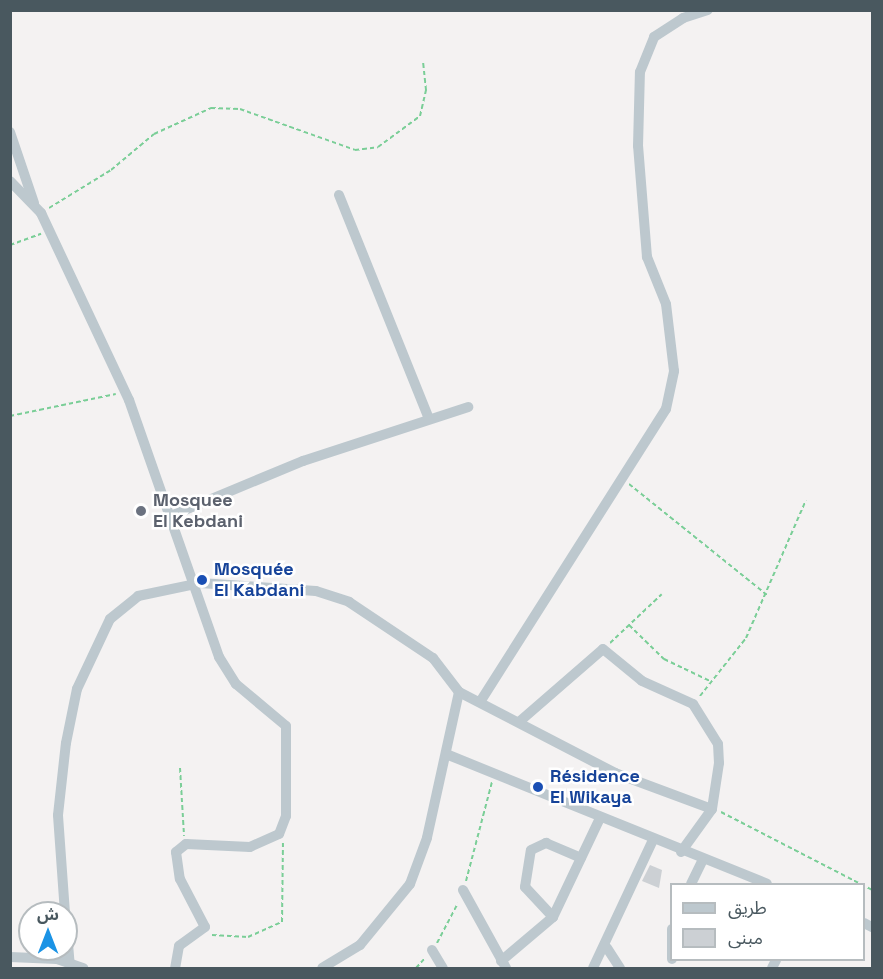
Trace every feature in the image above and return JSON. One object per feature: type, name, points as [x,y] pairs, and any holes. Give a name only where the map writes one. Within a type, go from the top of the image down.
[{"type":"street","points":[[480,702],[620,477],[660,425],[674,371],[666,304],[647,257],[638,146],[641,62],[660,32],[708,10]]},
{"type":"street","points":[[10,132],[34,203]]},
{"type":"street","points":[[10,181],[34,203],[41,213],[125,392],[173,515],[192,584],[214,646],[236,684],[285,722],[283,830],[250,847],[184,844],[176,852],[177,871],[204,925],[203,934],[179,946],[175,969]]},
{"type":"street","points":[[339,195],[429,419]]},
{"type":"street","points":[[173,515],[303,461],[468,407]]},
{"type":"street","points":[[64,901],[58,834],[61,774],[77,689],[92,651],[122,605],[160,589],[192,584],[333,595],[442,665],[459,692],[615,772],[712,810]]},
{"type":"street","points":[[519,722],[603,649],[642,681],[693,705],[718,744],[712,810],[681,852]]},
{"type":"street","points":[[321,969],[360,945],[410,884],[428,838],[459,692]]},
{"type":"street","points":[[446,754],[652,842],[762,883]]},
{"type":"street","points":[[463,890],[504,965],[553,917],[599,820]]},
{"type":"street","points":[[593,969],[607,948],[652,842]]},
{"type":"street","points":[[553,917],[525,887],[531,850],[546,843],[581,858]]},
{"type":"street","points":[[692,883],[702,861]]},
{"type":"street","points":[[607,948],[620,969]]},
{"type":"street","points":[[432,950],[443,969]]},
{"type":"street","points":[[10,957],[70,965],[83,969]]},
{"type":"path","points":[[41,213],[111,170],[153,134],[211,108],[240,109],[355,150],[378,147],[420,116],[426,90],[423,62]]},
{"type":"path","points":[[10,245],[50,231]]},
{"type":"path","points":[[10,417],[125,392]]},
{"type":"path","points":[[620,477],[768,595]]},
{"type":"path","points":[[693,705],[746,638],[768,595],[806,501]]},
{"type":"path","points":[[603,649],[662,594]]},
{"type":"path","points":[[629,625],[664,659],[712,682]]},
{"type":"path","points":[[180,768],[184,844]]},
{"type":"path","points":[[416,969],[432,950],[463,890],[494,774]]},
{"type":"path","points":[[712,810],[859,883]]},
{"type":"path","points":[[203,934],[249,937],[282,922],[283,830]]},
{"type":"building","points":[[650,865],[662,870],[659,888],[642,881]]},
{"type":"place","name":"Mosquee El Kebdani","points":[[141,511]]},
{"type":"place","name":"Mosquée El Kabdani","points":[[202,580]]},
{"type":"place","name":"Résidence El Wikaya","points":[[538,787]]}]
